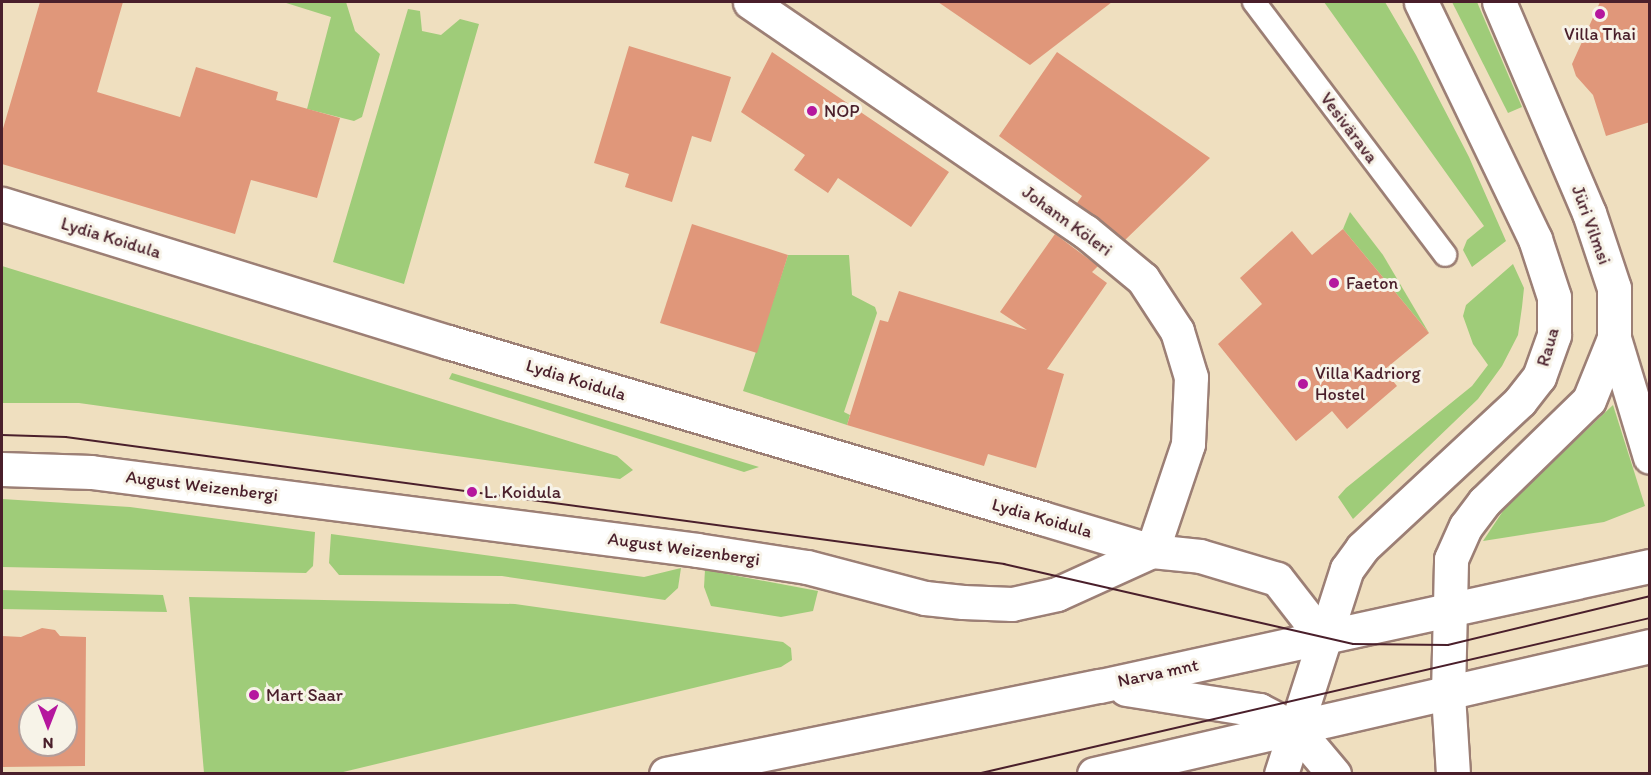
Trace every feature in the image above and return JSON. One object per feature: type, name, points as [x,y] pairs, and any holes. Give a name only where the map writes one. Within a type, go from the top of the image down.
[{"type":"street","name":"Johann Köleri","points":[[750,2],[1085,231],[1143,279],[1177,331],[1191,377],[1188,444],[1152,551]]},
{"type":"street","name":"Raua","points":[[1281,774],[1337,590],[1362,548],[1520,400],[1539,377],[1554,335],[1554,297],[1535,239],[1421,2]]},
{"type":"street","name":"Jüri Vilmsi","points":[[1499,2],[1589,213],[1614,288],[1614,338],[1650,457]]},
{"type":"street","name":"Lydia Koidula","points":[[2,204],[464,347],[1152,551]]},
{"type":"street","points":[[1453,774],[1448,694],[1448,612],[1451,559],[1466,526],[1514,471],[1589,400],[1614,338]]},
{"type":"street","name":"August Weizenbergi","points":[[2,469],[91,472],[697,550],[807,567],[925,598],[963,602],[1012,604],[1057,594],[1152,551]]},
{"type":"street","points":[[1152,551],[1200,556],[1277,579],[1323,638]]},
{"type":"street","name":"Narva mnt","points":[[666,774],[1100,686],[1448,612],[1650,566]]},
{"type":"street","points":[[1094,774],[1650,646]]},
{"type":"street","points":[[1100,686],[1259,710],[1296,729],[1334,774]]},
{"type":"lane","name":"Vesivärava","points":[[1254,2],[1445,255]]},
{"type":"green space","points":[[283,2],[346,2],[355,31],[380,54],[362,117],[354,121],[307,109],[331,17]]},
{"type":"green space","points":[[1324,2],[1385,2],[1416,55],[1469,157],[1506,241],[1472,267],[1463,250],[1467,240],[1484,226]]},
{"type":"green space","points":[[1452,2],[1477,2],[1522,107],[1508,113]]},
{"type":"green space","points":[[408,9],[420,11],[422,31],[441,35],[460,19],[479,24],[404,284],[333,262]]},
{"type":"green space","points":[[1350,212],[1383,255],[1429,333],[1343,229]]},
{"type":"green space","points":[[788,255],[849,255],[852,295],[875,307],[877,313],[844,412],[850,415],[847,425],[743,391]]},
{"type":"green space","points":[[1513,264],[1524,288],[1522,307],[1518,335],[1502,366],[1478,399],[1353,519],[1338,497],[1346,488],[1472,386],[1488,365],[1473,344],[1463,316],[1466,305]]},
{"type":"green space","points":[[2,266],[617,456],[633,470],[620,479],[79,403],[2,403]]},
{"type":"green space","points":[[452,373],[759,467],[744,472],[449,379]]},
{"type":"green space","points":[[1613,405],[1645,506],[1604,522],[1483,541],[1507,505]]},
{"type":"green space","points":[[2,499],[130,507],[315,532],[313,566],[306,573],[2,567]]},
{"type":"green space","points":[[331,534],[644,577],[681,568],[678,588],[665,600],[502,576],[339,575],[329,563]]},
{"type":"green space","points":[[705,570],[818,591],[813,611],[781,617],[711,606],[704,587]]},
{"type":"green space","points":[[2,590],[163,595],[167,612],[2,609]]},
{"type":"green space","points":[[189,597],[515,604],[783,642],[791,648],[792,660],[781,667],[339,773],[204,773]]},
{"type":"building","points":[[40,2],[123,2],[97,92],[180,117],[196,67],[278,92],[276,100],[340,118],[317,198],[251,180],[235,234],[2,164],[2,132]]},
{"type":"building","points":[[938,2],[1112,2],[1030,65]]},
{"type":"building","points":[[1600,2],[1650,2],[1650,122],[1606,136],[1593,95],[1576,76],[1572,64]]},
{"type":"building","points":[[629,46],[731,77],[711,142],[692,136],[672,202],[625,187],[629,174],[594,163]]},
{"type":"building","points":[[772,52],[949,172],[911,227],[838,178],[828,193],[794,170],[805,155],[741,112]]},
{"type":"building","points":[[1057,52],[1210,158],[1125,240],[1077,203],[1082,196],[999,136]]},
{"type":"building","points":[[692,224],[788,255],[757,353],[660,323]]},
{"type":"building","points":[[1343,229],[1429,333],[1384,370],[1397,386],[1347,429],[1332,411],[1296,441],[1218,344],[1262,304],[1240,278],[1292,231],[1312,255]]},
{"type":"building","points":[[1055,234],[1098,266],[1092,272],[1107,283],[1047,369],[1064,374],[1036,468],[988,454],[984,466],[847,425],[880,320],[888,322],[899,291],[1027,330],[1000,312]]},
{"type":"building","points":[[42,628],[55,630],[60,636],[86,637],[85,766],[2,767],[2,636],[21,637]]},
{"type":"tram line","points":[[2,435],[66,437],[1004,564],[1353,644],[1448,645],[1650,596]]},
{"type":"tram line","points":[[977,774],[1650,618]]},
{"type":"place","name":"Villa Thai","points":[[1600,14]]},
{"type":"place","name":"NOP","points":[[812,111]]},
{"type":"place","name":"Faeton","points":[[1334,283]]},
{"type":"place","name":"Villa Kadriorg Hostel","points":[[1303,384]]},
{"type":"place","name":"L. Koidula","points":[[472,492]]},
{"type":"place","name":"Mart Saar","points":[[254,695]]}]
